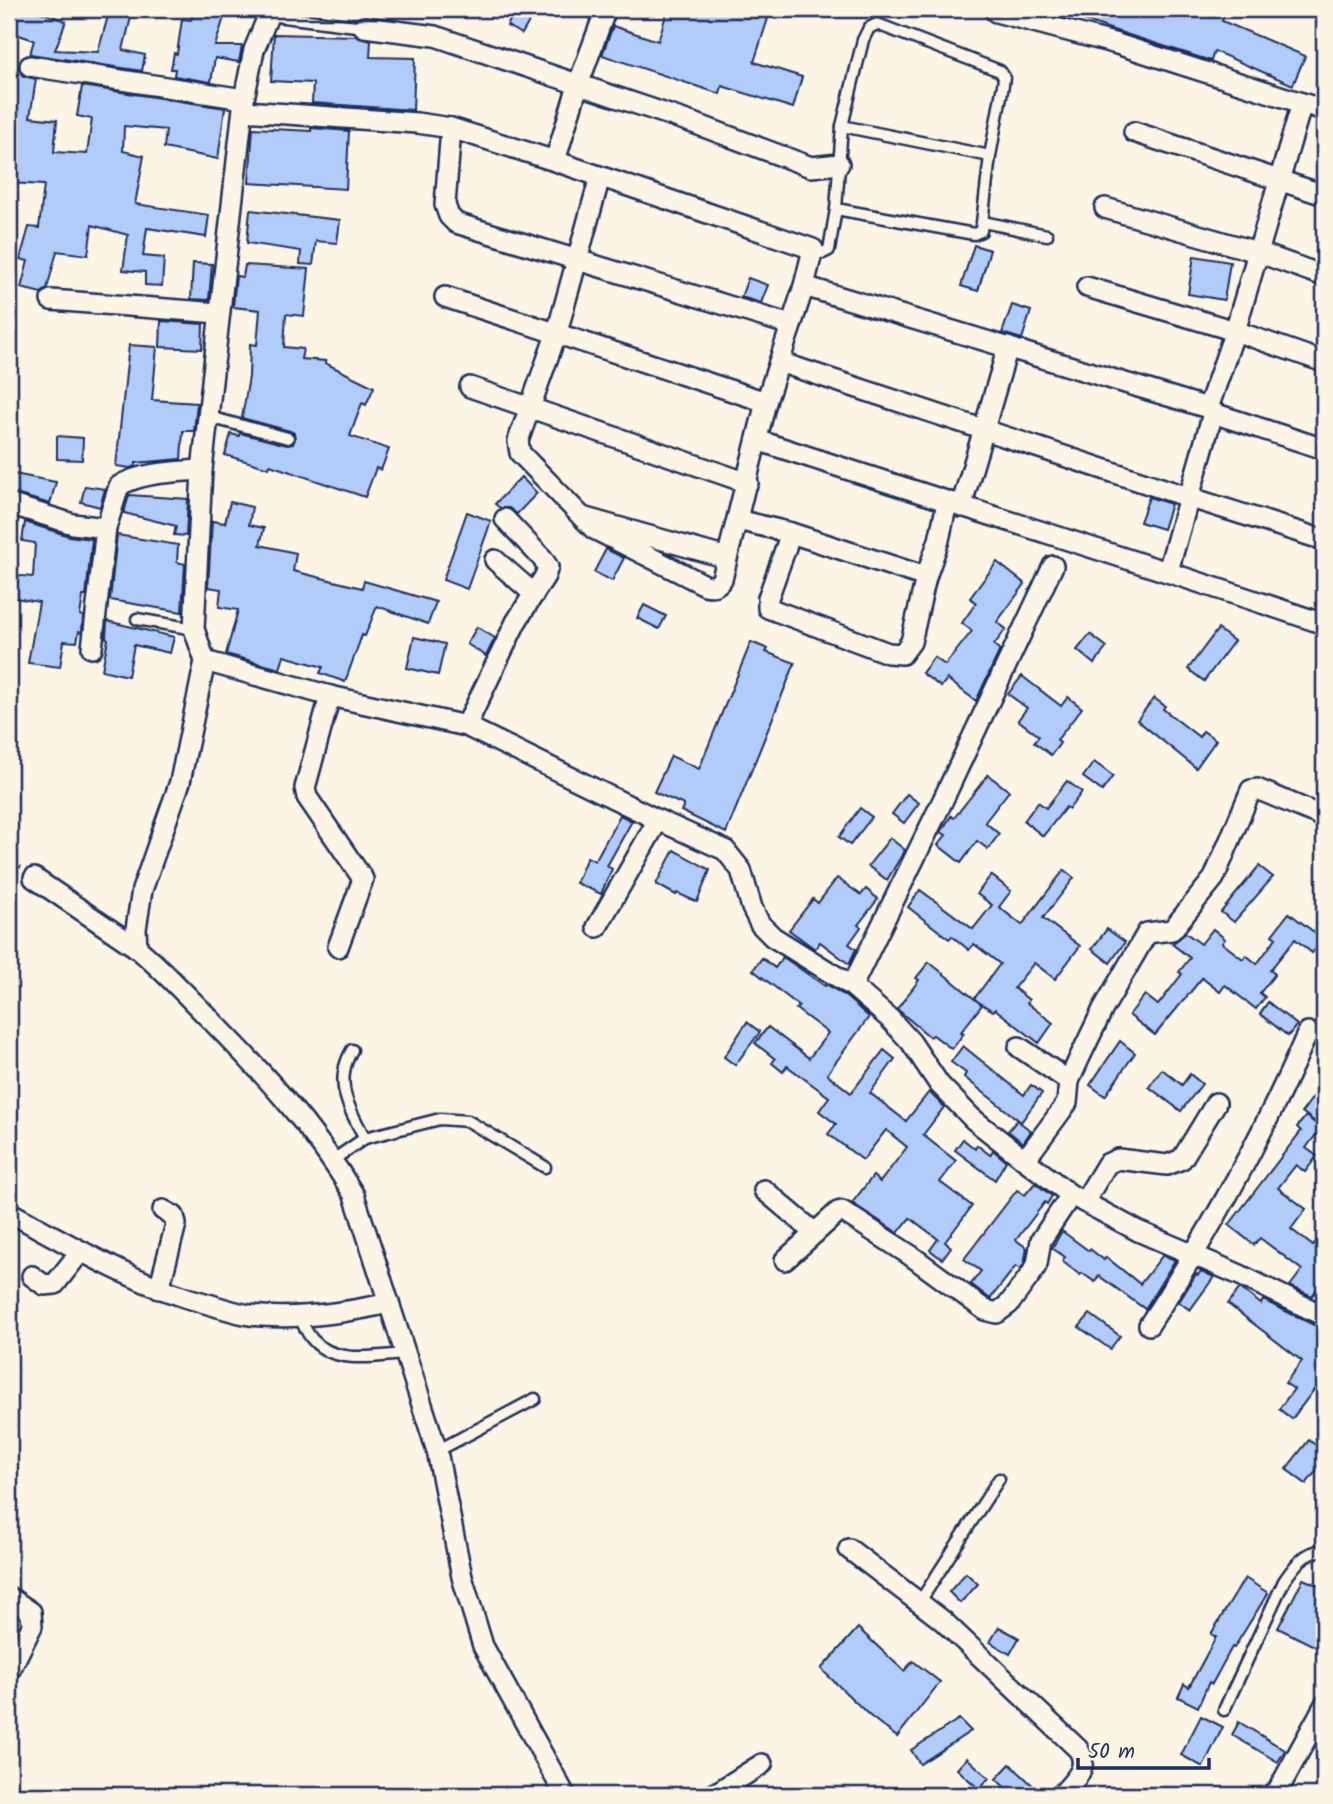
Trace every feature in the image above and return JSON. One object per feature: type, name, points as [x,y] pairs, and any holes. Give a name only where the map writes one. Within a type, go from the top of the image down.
[{"type":"street","points":[[555,161],[578,85],[606,9]]},
{"type":"street","points":[[137,948],[137,918],[142,890],[180,782],[205,661],[194,629],[202,470],[244,105],[254,50],[269,12]]},
{"type":"street","points":[[996,12],[1117,44],[1324,110]]},
{"type":"street","points":[[364,27],[435,36],[696,124],[811,167],[839,164]]},
{"type":"street","points":[[30,66],[244,105],[451,128],[555,161],[813,249],[804,286],[766,402],[748,483],[727,558],[719,584],[714,586],[705,586],[594,529],[519,450],[518,441],[557,332],[600,177]]},
{"type":"street","points":[[1168,571],[1210,411],[1302,103]]},
{"type":"street","points":[[451,128],[445,205],[453,220],[792,325]]},
{"type":"street","points":[[1134,132],[1324,195]]},
{"type":"street","points":[[1105,208],[1324,276]]},
{"type":"street","points":[[804,286],[1008,347],[1324,449]]},
{"type":"street","points":[[1087,287],[1235,331],[1324,362]]},
{"type":"street","points":[[445,297],[766,402]]},
{"type":"street","points":[[51,300],[218,313]]},
{"type":"street","points":[[791,533],[768,598],[768,608],[888,653],[902,654],[911,642],[926,577],[984,429],[1008,347]]},
{"type":"street","points":[[779,362],[1324,540]]},
{"type":"street","points":[[470,387],[748,483]]},
{"type":"street","points":[[757,440],[954,505],[1168,571],[1324,624]]},
{"type":"street","points":[[92,648],[106,527],[119,486],[167,473],[202,470]]},
{"type":"street","points":[[9,504],[73,524],[106,527]]},
{"type":"street","points":[[582,517],[727,558]]},
{"type":"street","points":[[467,726],[516,622],[545,576],[547,565],[505,519]]},
{"type":"street","points":[[738,520],[791,533],[926,577]]},
{"type":"street","points":[[495,560],[534,594]]},
{"type":"street","points":[[852,986],[1053,566]]},
{"type":"street","points":[[205,661],[330,696],[467,726],[725,850],[741,870],[760,925],[773,937],[852,986],[900,1029],[939,1084],[973,1119],[1025,1160],[1078,1199],[1138,1231],[1324,1316]]},
{"type":"street","points":[[330,696],[305,788],[307,797],[363,879],[338,947]]},
{"type":"street","points":[[1025,1160],[1066,1103],[1069,1081],[1103,1009],[1147,933],[1172,930],[1214,878],[1251,790],[1257,789],[1324,817]]},
{"type":"street","points":[[597,927],[658,820]]},
{"type":"street","points":[[34,878],[137,948],[169,975],[277,1088],[333,1160],[354,1195],[437,1451],[462,1577],[483,1646],[565,1795]]},
{"type":"street","points":[[1149,1325],[1195,1255],[1279,1098],[1308,1032]]},
{"type":"street","points":[[1019,1046],[1069,1081]]},
{"type":"street","points":[[785,1260],[838,1212],[846,1213],[930,1269],[985,1310],[997,1313],[1009,1304],[1034,1270],[1041,1240],[1107,1164],[1118,1159],[1167,1165],[1182,1159],[1216,1103]]},
{"type":"street","points":[[764,1190],[816,1233]]},
{"type":"street","points":[[159,1289],[176,1224],[174,1216],[163,1210]]},
{"type":"street","points":[[9,1212],[124,1275],[159,1289],[249,1315],[350,1312],[389,1303]]},
{"type":"street","points":[[32,1276],[44,1285],[55,1284],[81,1251]]},
{"type":"street","points":[[849,1549],[942,1620],[1082,1755],[1082,1768],[1077,1778],[1061,1795]]},
{"type":"street","points":[[9,1597],[31,1612],[34,1621],[9,1672]]},
{"type":"street","points":[[1271,1795],[1277,1792],[1324,1706]]},
{"type":"street","points":[[713,1795],[762,1764]]},
{"type":"lane","points":[[269,12],[364,27]]},
{"type":"lane","points":[[813,249],[823,253],[829,250],[836,209],[842,126],[863,40],[869,28],[877,24],[1000,71],[1004,77],[990,156],[981,231],[974,234],[836,209]]},
{"type":"lane","points":[[842,126],[990,156]]},
{"type":"lane","points":[[983,222],[1047,235]]},
{"type":"lane","points":[[209,417],[288,438]]},
{"type":"lane","points":[[137,619],[194,629]]},
{"type":"lane","points":[[352,1050],[343,1068],[344,1094],[347,1107],[365,1138]]},
{"type":"lane","points":[[333,1160],[365,1138],[440,1119],[468,1121],[545,1167]]},
{"type":"lane","points":[[299,1315],[311,1338],[326,1351],[349,1357],[405,1354]]},
{"type":"lane","points":[[437,1451],[535,1399]]},
{"type":"lane","points":[[919,1603],[999,1479]]},
{"type":"lane","points":[[1224,1710],[1284,1581],[1295,1564],[1305,1556],[1324,1550]]},
{"type":"building","points":[[18,9],[32,9],[66,21],[55,50],[98,52],[110,9],[133,9],[123,50],[145,55],[142,71],[30,54],[34,40],[10,32]]},
{"type":"building","points":[[194,9],[226,11],[215,46],[242,46],[239,62],[215,58],[211,82],[174,76],[175,69],[171,69],[174,53],[177,54],[182,19],[191,20]]},
{"type":"building","points":[[516,9],[536,9],[522,34],[507,26]]},
{"type":"building","points":[[668,9],[771,9],[754,62],[802,77],[793,108],[722,86],[720,94],[602,55],[613,26],[658,41]]},
{"type":"building","points":[[1058,9],[1226,9],[1222,21],[1305,56],[1293,85],[1214,51],[1211,61],[1113,30]]},
{"type":"building","points":[[274,34],[356,36],[371,40],[370,57],[415,58],[413,110],[312,103],[313,83],[271,81]]},
{"type":"building","points":[[9,65],[18,67],[23,76],[36,79],[30,117],[57,120],[54,152],[87,154],[92,119],[77,116],[82,86],[225,108],[218,159],[164,148],[166,130],[124,126],[123,151],[144,156],[135,204],[209,215],[206,237],[147,228],[143,256],[164,258],[162,286],[145,285],[145,272],[123,270],[128,235],[92,225],[88,255],[57,251],[47,289],[41,293],[21,288],[28,261],[20,259],[29,227],[39,228],[44,185],[9,183]]},
{"type":"building","points":[[253,128],[349,131],[346,189],[249,183]]},
{"type":"building","points":[[250,210],[340,220],[337,243],[316,241],[313,265],[300,264],[301,251],[247,243]]},
{"type":"building","points":[[974,245],[990,250],[978,291],[961,286]]},
{"type":"building","points":[[1194,256],[1230,262],[1224,300],[1188,294]]},
{"type":"building","points":[[193,263],[212,264],[209,300],[191,299]]},
{"type":"building","points":[[245,265],[309,269],[304,316],[286,314],[284,347],[303,349],[301,359],[326,361],[325,363],[374,387],[366,405],[362,403],[350,436],[389,449],[381,470],[376,468],[365,497],[270,465],[269,468],[225,455],[231,434],[239,436],[240,433],[287,445],[293,444],[295,439],[294,433],[290,431],[242,418],[249,377],[250,344],[257,345],[260,310],[233,307],[236,276],[243,277]]},
{"type":"building","points":[[748,278],[768,285],[761,303],[741,297]]},
{"type":"building","points":[[1012,305],[1031,311],[1022,339],[1002,333]]},
{"type":"building","points":[[161,321],[203,324],[202,349],[160,347]]},
{"type":"building","points":[[129,345],[157,347],[152,400],[197,403],[194,431],[183,431],[181,459],[136,463],[136,466],[130,468],[116,466]]},
{"type":"building","points":[[57,436],[83,438],[82,460],[57,459]]},
{"type":"building","points":[[9,473],[56,482],[50,504],[9,492]]},
{"type":"building","points":[[521,477],[537,493],[517,514],[509,508],[500,508],[495,504]]},
{"type":"building","points":[[85,486],[105,489],[100,507],[81,502]]},
{"type":"building","points":[[129,495],[188,499],[186,536],[174,535],[176,526],[124,513]]},
{"type":"building","points":[[1149,497],[1171,504],[1163,529],[1140,522]]},
{"type":"building","points":[[230,502],[252,507],[249,525],[264,528],[260,545],[296,553],[293,571],[362,588],[364,581],[436,602],[428,624],[377,606],[365,636],[362,635],[345,682],[320,673],[323,667],[284,656],[280,669],[226,654],[238,610],[219,607],[221,589],[208,587],[212,521],[225,523]]},
{"type":"building","points":[[467,512],[491,521],[467,589],[443,580]]},
{"type":"building","points":[[25,522],[69,536],[92,539],[86,596],[83,596],[80,615],[83,616],[82,632],[79,631],[77,642],[64,641],[60,667],[28,663],[39,602],[9,597],[9,575],[33,577],[35,543],[22,541]]},
{"type":"building","points":[[117,535],[178,545],[177,562],[185,564],[182,612],[110,600]]},
{"type":"building","points":[[606,549],[624,558],[612,581],[594,572]]},
{"type":"building","points":[[997,562],[1025,584],[997,622],[1006,629],[994,645],[1000,650],[976,701],[947,679],[941,687],[922,673],[934,657],[945,665],[972,631],[962,623],[976,603],[970,598]]},
{"type":"building","points":[[644,605],[666,616],[659,629],[637,618]]},
{"type":"building","points":[[107,621],[174,637],[170,653],[134,645],[128,676],[102,670],[108,639]]},
{"type":"building","points":[[477,627],[495,638],[486,656],[467,644]]},
{"type":"building","points":[[1218,629],[1234,641],[1204,681],[1188,669]]},
{"type":"building","points":[[1090,634],[1107,647],[1094,664],[1077,650]]},
{"type":"building","points":[[414,637],[445,644],[438,675],[407,668]]},
{"type":"building","points":[[751,642],[768,649],[766,652],[795,663],[726,833],[681,811],[684,805],[654,792],[671,756],[699,769]]},
{"type":"building","points":[[1022,676],[1061,706],[1068,697],[1082,708],[1057,740],[1060,743],[1051,755],[1034,742],[1039,736],[1018,720],[1027,708],[1008,694]]},
{"type":"building","points":[[1154,698],[1165,706],[1163,709],[1199,737],[1203,731],[1216,740],[1196,768],[1137,720]]},
{"type":"building","points":[[1094,762],[1113,776],[1102,791],[1083,777]]},
{"type":"building","points":[[988,775],[1009,791],[985,822],[999,834],[988,849],[977,841],[961,863],[938,845],[946,835],[941,832],[951,816],[954,818]]},
{"type":"building","points":[[1067,781],[1082,792],[1043,836],[1024,821],[1038,802],[1046,808]]},
{"type":"building","points":[[907,794],[919,803],[904,823],[892,814]]},
{"type":"building","points":[[860,808],[872,817],[850,845],[839,837]]},
{"type":"building","points":[[620,815],[632,821],[607,866],[612,869],[601,894],[576,883],[587,857],[595,861]]},
{"type":"building","points":[[890,838],[905,850],[887,880],[868,866]]},
{"type":"building","points":[[674,850],[710,870],[697,902],[656,884]]},
{"type":"building","points":[[1259,866],[1273,877],[1234,922],[1221,912]]},
{"type":"building","points":[[1064,870],[1074,878],[1043,918],[1080,946],[1055,979],[1034,963],[1014,988],[1029,1000],[1027,1003],[1053,1023],[1039,1043],[995,1009],[993,1011],[974,999],[1000,964],[974,944],[969,950],[952,936],[949,939],[908,907],[920,890],[973,929],[992,905],[977,894],[991,875],[1011,891],[999,907],[1022,925]]},
{"type":"building","points":[[837,878],[861,895],[866,889],[878,899],[858,925],[861,927],[849,944],[856,949],[849,964],[820,942],[815,949],[789,930],[813,899],[818,903]]},
{"type":"building","points":[[1289,913],[1323,939],[1312,953],[1295,939],[1270,970],[1275,974],[1260,993],[1265,997],[1256,1009],[1225,985],[1220,992],[1202,978],[1155,1035],[1129,1015],[1145,995],[1158,1005],[1182,974],[1179,972],[1190,958],[1172,944],[1186,933],[1201,944],[1213,929],[1225,939],[1222,943],[1243,959],[1246,955],[1257,964],[1276,938],[1272,935]]},
{"type":"building","points":[[1107,929],[1125,942],[1110,963],[1092,949]]},
{"type":"building","points":[[783,957],[825,986],[826,984],[845,996],[869,1017],[827,1074],[851,1093],[884,1050],[895,1059],[870,1093],[906,1121],[929,1092],[944,1107],[923,1135],[956,1161],[940,1182],[972,1206],[945,1242],[951,1247],[942,1259],[930,1250],[938,1239],[910,1218],[898,1233],[852,1203],[873,1176],[880,1182],[907,1147],[886,1130],[863,1160],[828,1134],[836,1124],[819,1111],[829,1097],[787,1066],[783,1072],[772,1063],[775,1059],[755,1043],[768,1027],[809,1058],[828,1033],[796,1009],[799,1006],[753,970],[762,958],[775,968]]},
{"type":"building","points":[[929,962],[982,1005],[961,1032],[964,1033],[952,1049],[933,1035],[930,1037],[897,1009]]},
{"type":"building","points":[[1268,1002],[1297,1025],[1288,1036],[1260,1014]]},
{"type":"building","points":[[747,1022],[760,1032],[735,1065],[724,1057]]},
{"type":"building","points":[[1120,1041],[1135,1053],[1105,1096],[1090,1085]]},
{"type":"building","points":[[963,1046],[1024,1095],[1031,1085],[1042,1093],[1021,1122],[964,1077],[966,1073],[951,1062]]},
{"type":"building","points":[[1162,1069],[1182,1085],[1190,1074],[1202,1084],[1181,1111],[1149,1087]]},
{"type":"building","points":[[1324,1082],[1324,1110],[1315,1122],[1302,1112]]},
{"type":"building","points":[[1306,1116],[1321,1128],[1306,1148],[1317,1156],[1305,1172],[1296,1165],[1278,1188],[1306,1209],[1291,1229],[1313,1246],[1324,1232],[1324,1294],[1317,1289],[1312,1296],[1290,1286],[1302,1270],[1260,1238],[1254,1245],[1229,1225],[1301,1131],[1297,1127]]},
{"type":"building","points":[[1017,1120],[1031,1131],[1023,1143],[1008,1131]]},
{"type":"building","points":[[963,1139],[975,1149],[977,1145],[990,1155],[993,1150],[1006,1161],[995,1180],[955,1150]]},
{"type":"building","points":[[1035,1183],[1052,1196],[1016,1240],[1027,1248],[1024,1264],[1020,1269],[1016,1266],[990,1299],[971,1284],[981,1271],[964,1259],[1017,1190],[1025,1195]]},
{"type":"building","points":[[1062,1231],[1104,1260],[1106,1257],[1140,1284],[1163,1255],[1175,1260],[1145,1309],[1099,1276],[1095,1282],[1082,1273],[1080,1275],[1062,1261],[1065,1257],[1052,1248]]},
{"type":"building","points":[[1201,1271],[1214,1277],[1190,1310],[1179,1302],[1196,1274]]},
{"type":"building","points":[[1240,1288],[1261,1304],[1263,1300],[1324,1330],[1324,1393],[1316,1387],[1292,1419],[1279,1409],[1294,1389],[1285,1383],[1302,1361],[1228,1304]]},
{"type":"building","points":[[1090,1314],[1120,1336],[1110,1349],[1079,1327]]},
{"type":"building","points":[[1309,1440],[1324,1452],[1324,1461],[1306,1484],[1286,1469]]},
{"type":"building","points":[[966,1573],[978,1584],[960,1603],[949,1592]]},
{"type":"building","points":[[1245,1578],[1268,1593],[1234,1648],[1232,1647],[1212,1684],[1209,1682],[1198,1707],[1178,1697],[1184,1684],[1189,1687],[1216,1637],[1211,1634]]},
{"type":"building","points":[[1303,1579],[1324,1588],[1324,1651],[1278,1628]]},
{"type":"building","points":[[999,1627],[1019,1638],[1010,1654],[990,1642]]},
{"type":"building","points":[[858,1628],[904,1671],[913,1661],[940,1682],[897,1737],[870,1716],[821,1669]]},
{"type":"building","points":[[1201,1716],[1223,1727],[1203,1767],[1181,1755]]},
{"type":"building","points":[[959,1719],[971,1731],[920,1764],[911,1750]]},
{"type":"building","points":[[1239,1722],[1285,1750],[1278,1762],[1232,1735]]},
{"type":"building","points":[[967,1758],[989,1778],[979,1789],[957,1769]]},
{"type":"building","points":[[1010,1764],[1043,1795],[1013,1795],[996,1779]]}]
